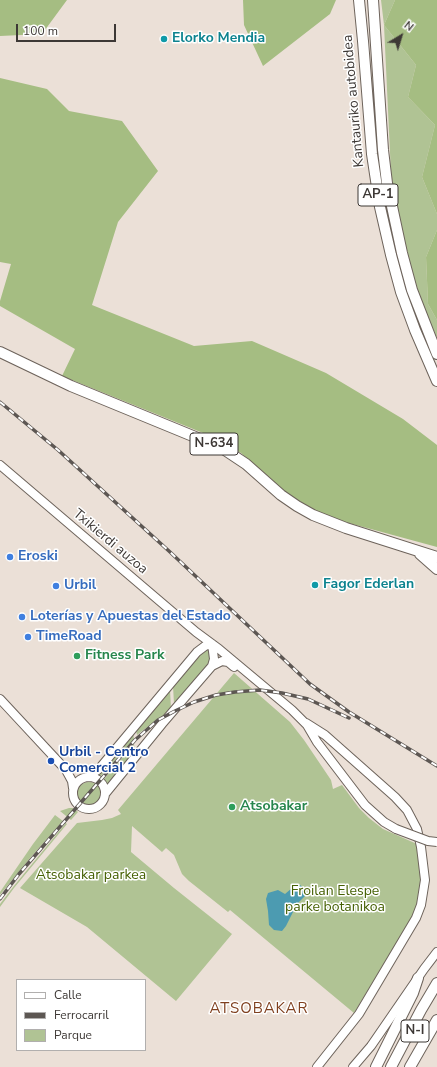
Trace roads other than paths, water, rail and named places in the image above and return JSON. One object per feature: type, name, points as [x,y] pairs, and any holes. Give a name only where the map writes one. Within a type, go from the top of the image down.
[{"type":"highway","name":"Kantauriko autobidea","points":[[359,0],[372,154],[380,206],[401,292],[415,330],[437,381]]},
{"type":"highway","name":"Kantauriko autobidea","points":[[373,0],[383,150],[393,218],[410,283],[427,332],[437,354]]},
{"type":"highway","name":"N-634","points":[[0,352],[71,386],[222,448],[246,464],[281,495],[313,515],[346,528],[417,551],[437,561]]},
{"type":"highway","points":[[417,551],[437,557]]},
{"type":"highway","points":[[417,551],[437,569]]},
{"type":"highway","points":[[376,1067],[413,993],[418,978]]},
{"type":"highway","points":[[392,1067],[421,1010],[437,983]]},
{"type":"highway","name":"N-I","points":[[392,1067],[437,995]]},
{"type":"highway","name":"N-I","points":[[410,1067],[437,1020]]},
{"type":"street","name":"Txikierdi auzoa","points":[[0,465],[204,638],[269,690],[303,721]]},
{"type":"street","points":[[73,788],[79,780],[88,777],[99,768],[197,652],[205,646],[212,644],[214,659],[212,666]]},
{"type":"street","points":[[0,699],[66,770],[72,781],[72,794],[76,804],[86,810],[97,808],[101,804],[105,794],[162,724],[212,666],[222,661],[231,664],[291,715],[317,742]]},
{"type":"street","points":[[303,721],[317,742],[365,804],[384,822],[396,829],[428,841],[437,842]]},
{"type":"street","points":[[303,721],[325,735],[395,797],[407,810],[417,829],[425,880],[421,905],[416,918],[359,1014],[317,1067]]},
{"type":"street","points":[[88,777],[102,783],[105,794]]},
{"type":"street","points":[[353,1067],[371,1046],[437,952]]},
{"type":"water","points":[[300,885],[304,888],[305,896],[297,904],[282,931],[274,930],[269,925],[266,899],[268,893],[278,890],[285,894],[292,888]]},
{"type":"railway","points":[[0,402],[58,450],[170,552],[310,684],[349,712],[437,766]]},
{"type":"railway","points":[[0,899],[19,874],[135,740],[158,720],[175,711],[194,702],[216,695],[260,690],[308,699],[349,718]]},
{"type":"place","name":"Elorko Mendia","points":[[164,39]]},
{"type":"place","name":"Eroski","points":[[10,557]]},
{"type":"place","name":"Fagor Ederlan","points":[[315,585]]},
{"type":"place","name":"Urbil","points":[[56,586]]},
{"type":"place","name":"Loterías y Apuestas del Estado","points":[[22,617]]},
{"type":"place","name":"TimeRoad","points":[[28,637]]},
{"type":"place","name":"Fitness Park","points":[[77,656]]},
{"type":"place","name":"Urbil - Centro Comercial 2","points":[[51,761]]},
{"type":"place","name":"Atsobakar","points":[[232,807]]},
{"type":"district","name":"ATSOBAKAR","points":[[259,1009]]},
{"type":"park label","name":"Atsobakar parkea","points":[[91,876]]},
{"type":"park label","name":"Froilan Elespe parke botanikoa","points":[[335,900]]}]
